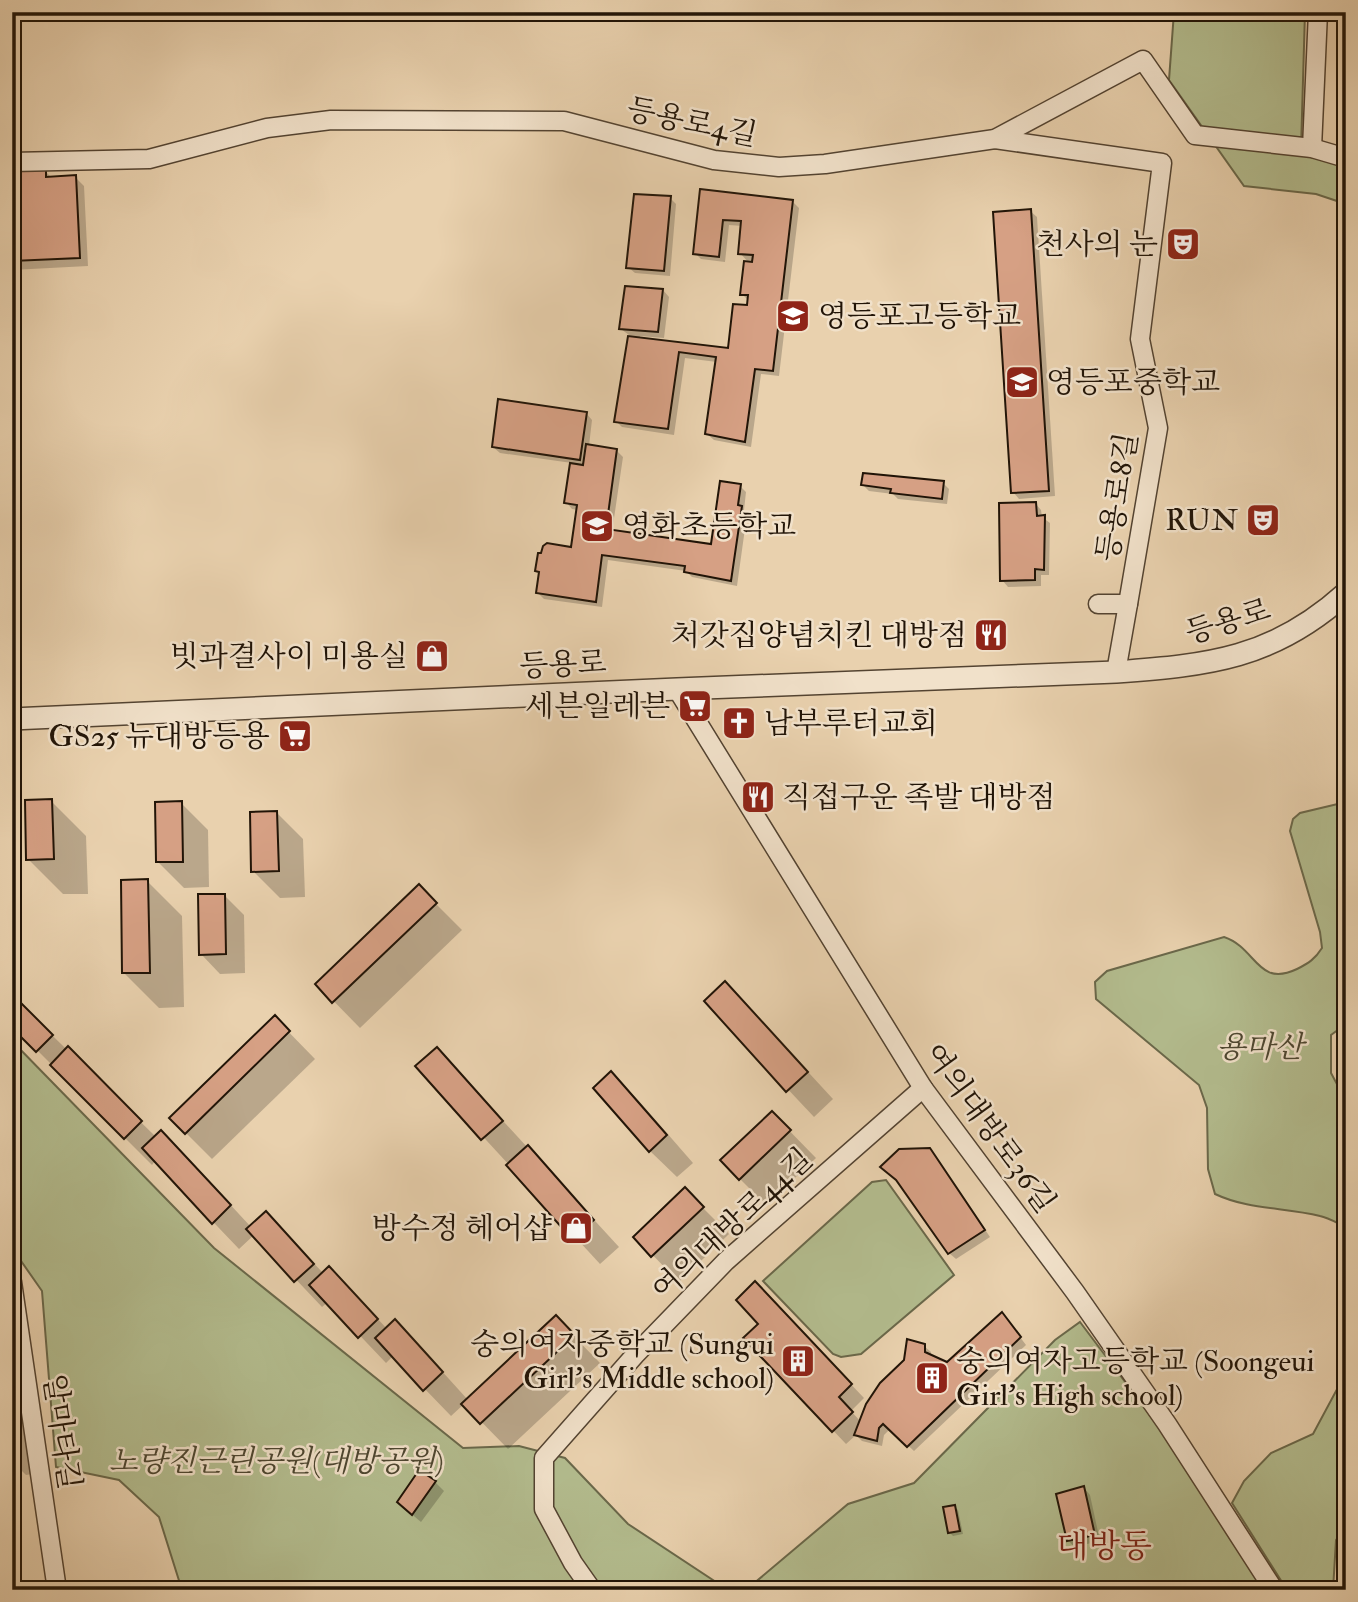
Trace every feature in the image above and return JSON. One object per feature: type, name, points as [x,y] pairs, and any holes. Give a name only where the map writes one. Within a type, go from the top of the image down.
[{"type":"street","points":[[1311,148],[1318,12]]},
{"type":"street","name":"등용로4길","points":[[12,162],[149,159],[267,128],[331,120],[564,121],[714,160],[779,167],[825,164],[995,139],[1143,60],[1195,135],[1311,148],[1346,158]]},
{"type":"street","name":"등용로8길","points":[[995,139],[1162,163],[1140,339],[1158,428],[1128,604],[1098,604]]},
{"type":"street","name":"등용로","points":[[12,719],[677,688],[1116,672],[1189,666],[1248,653],[1275,642],[1302,627],[1346,593]]},
{"type":"street","points":[[1116,672],[1128,604]]},
{"type":"street","name":"여의대방로36길","points":[[677,688],[923,1088],[1075,1292],[1167,1424],[1274,1590]]},
{"type":"street","name":"여의대방로44길","points":[[592,1590],[573,1563],[544,1509],[544,1458],[635,1355],[726,1261],[923,1088]]},
{"type":"street","name":"알마타길","points":[[12,1282],[57,1590]]},
{"type":"green space","points":[[1174,12],[1305,12],[1301,149],[1346,163],[1346,204],[1316,194],[1244,186],[1169,80]]},
{"type":"green space","name":"용마산","points":[[1346,802],[1346,1024],[1331,1035],[1331,1073],[1339,1088],[1346,1090],[1346,1227],[1320,1216],[1254,1206],[1215,1194],[1208,1169],[1207,1108],[1199,1085],[1096,999],[1095,982],[1107,971],[1224,937],[1235,942],[1273,974],[1284,974],[1308,963],[1322,948],[1320,932],[1290,831],[1293,819],[1300,813]]},
{"type":"green space","name":"노량진근린공원(대방공원)","points":[[12,1041],[214,1248],[463,1448],[519,1446],[565,1458],[628,1524],[728,1590],[182,1590],[159,1517],[119,1480],[56,1467],[42,1291],[12,1248]]},
{"type":"green space","points":[[886,1180],[954,1275],[861,1354],[841,1357],[833,1354],[763,1281],[872,1182]]},
{"type":"green space","points":[[1080,1322],[1159,1427],[1267,1590],[746,1590],[848,1504],[914,1483],[1055,1340]]},
{"type":"green space","points":[[1346,1364],[1346,1526],[1336,1540],[1333,1590],[1287,1590],[1232,1503],[1244,1481],[1271,1453],[1313,1434],[1342,1380]]},
{"type":"building","points":[[46,169],[46,177],[76,175],[80,258],[12,261],[12,171]]},
{"type":"building","points":[[700,189],[793,200],[773,371],[755,369],[745,442],[705,434],[716,357],[679,352],[668,429],[614,422],[628,336],[728,348],[733,304],[747,305],[748,295],[740,295],[744,261],[752,262],[753,255],[738,254],[741,221],[723,220],[719,257],[693,254]]},
{"type":"building","points":[[634,194],[671,196],[664,271],[626,268]]},
{"type":"building","points":[[1031,209],[1049,491],[1011,493],[993,212]]},
{"type":"building","points":[[625,286],[663,289],[658,332],[619,329]]},
{"type":"building","points":[[498,399],[587,412],[580,460],[492,447]]},
{"type":"building","points":[[586,444],[617,449],[606,529],[711,544],[720,481],[741,484],[738,505],[742,506],[731,581],[684,572],[685,566],[602,555],[596,602],[536,593],[539,572],[535,571],[538,553],[541,553],[543,546],[547,543],[571,547],[577,505],[564,503],[570,463],[583,465]]},
{"type":"building","points":[[863,473],[944,481],[942,499],[890,493],[891,489],[861,485]]},
{"type":"building","points":[[1036,502],[1037,516],[1045,515],[1044,570],[1035,569],[1035,580],[1000,581],[999,503]]},
{"type":"building","points":[[52,799],[54,859],[26,860],[25,800]]},
{"type":"building","points":[[182,801],[183,862],[156,862],[155,802]]},
{"type":"building","points":[[277,811],[279,871],[251,872],[250,812]]},
{"type":"building","points":[[148,879],[150,973],[122,973],[121,880]]},
{"type":"building","points":[[419,884],[437,903],[332,1003],[315,984]]},
{"type":"building","points":[[198,894],[225,894],[226,954],[199,955]]},
{"type":"building","points":[[725,981],[808,1072],[786,1092],[704,1001]]},
{"type":"building","points":[[12,994],[53,1035],[36,1052],[12,1028]]},
{"type":"building","points":[[275,1015],[290,1031],[185,1134],[169,1118]]},
{"type":"building","points":[[68,1046],[142,1121],[124,1139],[50,1065]]},
{"type":"building","points":[[437,1047],[503,1121],[481,1140],[415,1066]]},
{"type":"building","points":[[611,1071],[667,1135],[649,1152],[593,1088]]},
{"type":"building","points":[[772,1111],[791,1130],[739,1180],[720,1160]]},
{"type":"building","points":[[161,1130],[231,1205],[212,1224],[142,1148]]},
{"type":"building","points":[[528,1145],[594,1220],[572,1239],[506,1165]]},
{"type":"building","points":[[930,1148],[985,1230],[948,1254],[896,1180],[880,1167],[899,1149]]},
{"type":"building","points":[[685,1187],[704,1207],[651,1257],[633,1237]]},
{"type":"building","points":[[266,1211],[314,1264],[294,1282],[246,1229]]},
{"type":"building","points":[[329,1266],[378,1319],[358,1338],[309,1285]]},
{"type":"building","name":"숭의여자중학교 (Sungui Girl's Middle school)","points":[[755,1281],[852,1384],[839,1397],[853,1412],[832,1432],[743,1338],[758,1324],[736,1300]]},
{"type":"building","name":"숭의여자고등학교 (Soongeui Girl's High school)","points":[[1002,1312],[1021,1337],[907,1447],[883,1424],[879,1428],[877,1441],[854,1435],[866,1404],[880,1383],[904,1360],[907,1339],[925,1344],[925,1352],[947,1362]]},
{"type":"building","points":[[556,1315],[575,1335],[480,1424],[461,1404]]},
{"type":"building","points":[[395,1319],[443,1372],[423,1391],[375,1338]]},
{"type":"building","points":[[419,1470],[436,1481],[412,1515],[397,1502]]},
{"type":"building","points":[[1084,1486],[1095,1535],[1067,1541],[1056,1494]]},
{"type":"building","points":[[955,1505],[960,1531],[948,1533],[943,1507]]},
{"type":"place","name":"천사의 눈","points":[[1183,244]]},
{"type":"place","name":"영등포고등학교","points":[[793,316]]},
{"type":"place","name":"영등포중학교","points":[[1022,382]]},
{"type":"place","name":"RUN","points":[[1263,520]]},
{"type":"place","name":"영화초등학교","points":[[597,526]]},
{"type":"place","name":"처갓집양념치킨 대방점","points":[[991,635]]},
{"type":"place","name":"빗과결사이 미용실","points":[[432,656]]},
{"type":"place","name":"세븐일레븐","points":[[695,706]]},
{"type":"place","name":"남부루터교회","points":[[739,723]]},
{"type":"place","name":"GS25 뉴대방등용","points":[[295,736]]},
{"type":"place","name":"직접구운 족발 대방점","points":[[758,797]]},
{"type":"place","name":"방수정 헤어샵","points":[[576,1228]]},
{"type":"place","name":"숭의여자중학교 (Sungui Girl's Middle school)","points":[[798,1361]]},
{"type":"place","name":"숭의여자고등학교 (Soongeui Girl's High school)","points":[[932,1378]]},
{"type":"district","name":"대방동","points":[[1104,1545]]}]
